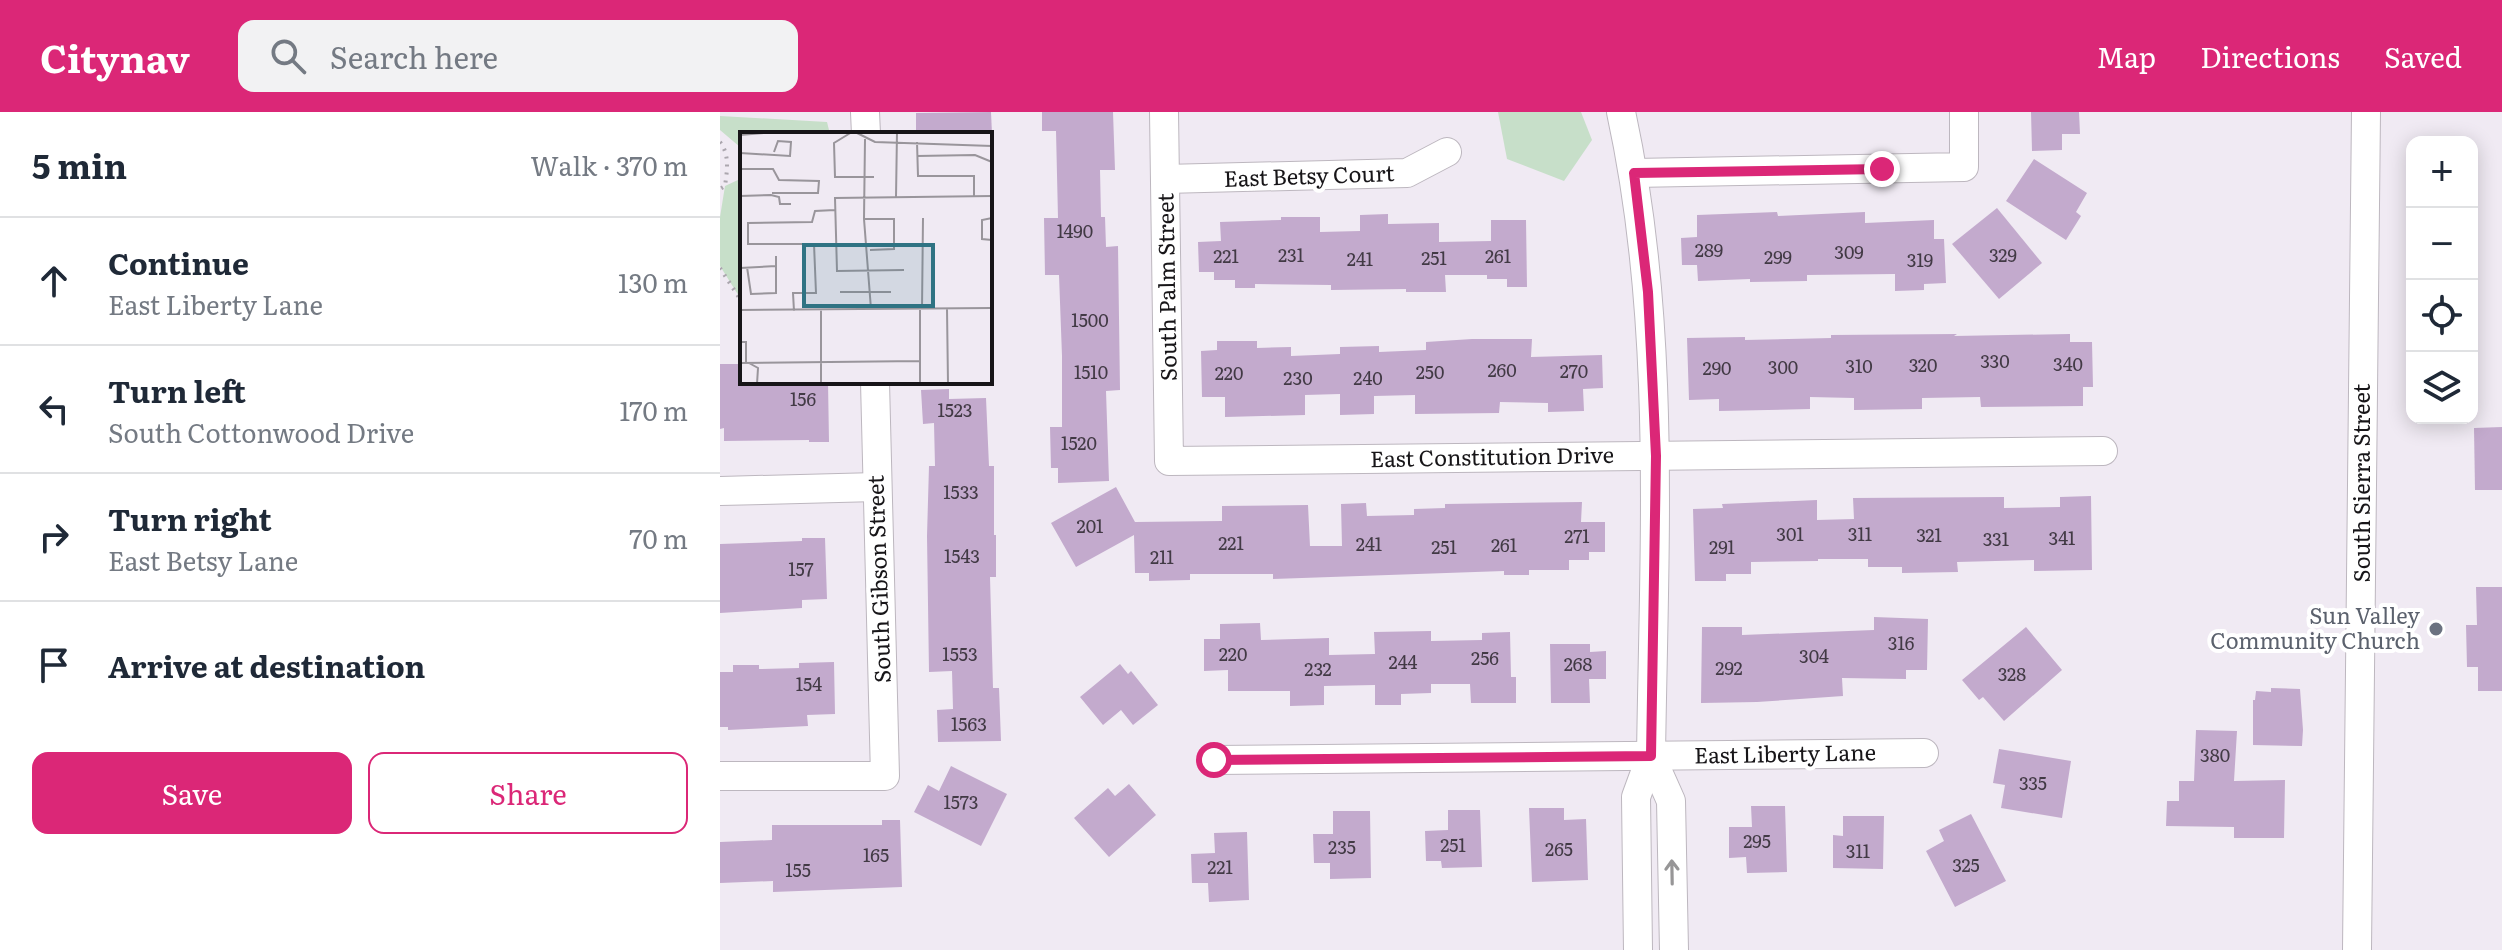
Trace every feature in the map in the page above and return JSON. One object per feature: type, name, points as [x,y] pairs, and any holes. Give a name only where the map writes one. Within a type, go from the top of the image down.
[{"type":"street","points":[[865,112],[866,132]]},
{"type":"street","name":"South Palm Street","points":[[1164,112],[1169,461]]},
{"type":"street","points":[[1621,112],[1634,173],[1648,292],[1656,456],[1651,756],[1636,797],[1638,950]]},
{"type":"street","points":[[1634,173],[1964,167],[1964,112]]},
{"type":"street","name":"South Sierra Street","points":[[2357,950],[2366,112]]},
{"type":"street","name":"East Betsy Court","points":[[1165,179],[1407,173],[1447,152]]},
{"type":"street","name":"South Gibson Street","points":[[720,776],[885,776],[875,384]]},
{"type":"street","name":"East Constitution Drive","points":[[1169,461],[2103,451]]},
{"type":"street","points":[[720,491],[877,487]]},
{"type":"street","name":"East Liberty Lane","points":[[1214,760],[1924,753]]},
{"type":"street","points":[[1651,756],[1671,801],[1674,950]]},
{"type":"path","points":[[720,142],[728,165],[725,186],[720,189]]},
{"type":"path","points":[[720,268],[740,299]]},
{"type":"green space","points":[[1498,112],[1581,112],[1592,140],[1564,181],[1507,159]]},
{"type":"green space","points":[[720,116],[827,122],[830,132],[740,132],[740,147],[720,130]]},
{"type":"green space","points":[[740,179],[740,298],[720,266],[720,217],[725,186]]},
{"type":"building","points":[[991,112],[992,132],[916,132],[916,113]]},
{"type":"building","points":[[1042,112],[1113,112],[1115,170],[1100,170],[1101,217],[1105,217],[1106,247],[1118,246],[1120,390],[1106,391],[1109,481],[1058,483],[1058,468],[1051,468],[1050,427],[1062,427],[1062,356],[1059,275],[1045,275],[1044,218],[1058,218],[1056,131],[1042,131]]},
{"type":"building","points":[[2031,112],[2079,112],[2080,134],[2062,134],[2062,150],[2032,151]]},
{"type":"building","points":[[2034,159],[2087,193],[2076,212],[2081,216],[2066,240],[2006,201]]},
{"type":"building","points":[[1997,208],[2042,263],[1999,299],[1952,244]]},
{"type":"building","points":[[1777,212],[1778,216],[1865,212],[1865,223],[1934,220],[1934,239],[1944,239],[1946,283],[1924,284],[1924,290],[1895,291],[1895,274],[1807,275],[1807,281],[1698,281],[1697,265],[1682,265],[1681,238],[1697,237],[1697,215]]},
{"type":"building","points":[[1388,214],[1388,224],[1439,223],[1439,242],[1491,241],[1491,220],[1526,220],[1527,287],[1507,287],[1507,279],[1487,279],[1487,275],[1445,275],[1446,292],[1331,290],[1331,285],[1255,284],[1255,288],[1235,288],[1235,280],[1214,280],[1214,272],[1199,272],[1198,242],[1221,241],[1220,222],[1320,217],[1320,232],[1360,231],[1360,215]]},
{"type":"building","points":[[1957,334],[1954,336],[2070,334],[2070,342],[2092,342],[2093,387],[2083,387],[2083,406],[1981,407],[1980,397],[1922,398],[1922,409],[1854,410],[1854,398],[1810,397],[1810,409],[1719,411],[1719,399],[1689,400],[1687,338],[1745,337],[1745,340],[1831,338],[1831,335]]},
{"type":"building","points":[[1532,339],[1531,357],[1602,355],[1603,388],[1583,389],[1584,411],[1548,412],[1548,403],[1500,402],[1499,413],[1415,414],[1415,395],[1374,396],[1374,414],[1340,415],[1340,394],[1305,395],[1305,415],[1225,417],[1225,397],[1202,397],[1201,351],[1217,350],[1217,341],[1257,341],[1257,348],[1291,347],[1291,356],[1340,354],[1340,347],[1379,346],[1379,352],[1426,350],[1426,342]]},
{"type":"building","points":[[720,364],[740,364],[740,384],[828,384],[829,442],[724,441],[724,428],[720,429]]},
{"type":"building","points":[[949,389],[949,399],[986,398],[989,466],[994,466],[996,535],[996,577],[990,577],[993,688],[999,688],[1001,741],[938,742],[937,710],[953,709],[952,671],[929,672],[927,536],[929,466],[935,466],[934,423],[923,424],[921,390]]},
{"type":"building","points":[[2502,427],[2502,490],[2475,490],[2474,428]]},
{"type":"building","points":[[1116,487],[1135,522],[1222,521],[1222,506],[1308,505],[1310,546],[1342,546],[1341,504],[1366,503],[1367,516],[1414,515],[1414,509],[1445,508],[1445,504],[1582,502],[1581,522],[1605,522],[1605,552],[1589,552],[1589,560],[1569,560],[1569,570],[1529,570],[1529,575],[1504,575],[1504,571],[1273,579],[1273,574],[1190,574],[1190,580],[1149,581],[1149,573],[1135,573],[1134,535],[1076,567],[1051,523]]},
{"type":"building","points":[[2091,496],[2092,570],[2034,571],[2034,560],[1957,562],[1958,572],[1902,573],[1902,567],[1868,567],[1868,559],[1818,559],[1751,562],[1751,574],[1726,574],[1726,581],[1695,581],[1693,509],[1723,508],[1722,504],[1817,500],[1817,520],[1854,519],[1853,498],[2004,497],[2004,508],[2060,507],[2060,497]]},
{"type":"building","points":[[802,538],[825,538],[827,599],[802,600],[802,608],[720,613],[720,544],[802,541]]},
{"type":"building","points":[[2476,587],[2502,587],[2502,691],[2478,691],[2478,667],[2467,667],[2466,625],[2477,625]]},
{"type":"building","points":[[1874,617],[1928,619],[1927,670],[1906,670],[1906,679],[1842,678],[1843,696],[1701,703],[1702,627],[1742,627],[1742,635],[1874,630]]},
{"type":"building","points":[[1260,623],[1261,640],[1329,638],[1329,655],[1375,654],[1374,632],[1431,631],[1431,641],[1482,640],[1482,633],[1510,632],[1511,677],[1516,677],[1516,703],[1471,703],[1470,684],[1431,684],[1431,693],[1401,694],[1401,705],[1375,705],[1375,685],[1324,686],[1324,705],[1290,706],[1290,691],[1228,691],[1228,670],[1204,671],[1204,639],[1220,639],[1220,624]]},
{"type":"building","points":[[2026,627],[2062,670],[2004,721],[1983,697],[1979,700],[1962,680]]},
{"type":"building","points":[[1550,644],[1590,644],[1590,652],[1606,651],[1606,679],[1589,679],[1590,703],[1551,703]]},
{"type":"building","points":[[834,662],[835,714],[807,715],[808,726],[728,730],[728,727],[720,727],[720,672],[733,672],[733,665],[759,665],[759,669],[799,668],[799,663]]},
{"type":"building","points":[[1120,664],[1128,674],[1131,671],[1158,705],[1133,725],[1121,710],[1103,725],[1080,697]]},
{"type":"building","points":[[2271,688],[2300,689],[2302,746],[2253,745],[2253,700],[2256,691],[2271,692]]},
{"type":"building","points":[[2196,730],[2237,731],[2234,781],[2285,780],[2284,838],[2234,838],[2234,827],[2166,826],[2167,801],[2179,801],[2179,781],[2194,781]]},
{"type":"building","points":[[1999,749],[2071,761],[2062,818],[2001,808],[2005,785],[1993,783]]},
{"type":"building","points":[[951,766],[1007,794],[981,846],[914,812],[928,785],[939,791]]},
{"type":"building","points":[[1129,784],[1156,815],[1109,857],[1074,818],[1108,788],[1115,796]]},
{"type":"building","points":[[1751,806],[1785,806],[1787,872],[1747,873],[1746,857],[1729,858],[1729,827],[1752,827]]},
{"type":"building","points":[[1529,808],[1564,808],[1564,820],[1586,819],[1588,880],[1532,882]]},
{"type":"building","points":[[1448,810],[1480,810],[1482,867],[1442,868],[1441,861],[1426,861],[1425,831],[1448,830]]},
{"type":"building","points":[[1333,811],[1370,811],[1371,878],[1330,879],[1330,863],[1314,863],[1313,834],[1333,834]]},
{"type":"building","points":[[1971,814],[2006,881],[1955,907],[1926,851],[1944,841],[1939,830]]},
{"type":"building","points":[[1843,816],[1884,816],[1883,869],[1833,868],[1833,835],[1843,836]]},
{"type":"building","points":[[882,820],[900,820],[902,887],[773,892],[773,881],[720,883],[720,842],[772,840],[772,825],[882,825]]},
{"type":"building","points":[[1247,832],[1249,900],[1209,902],[1208,883],[1192,883],[1191,854],[1215,853],[1214,833]]},
{"type":"place","name":"Sun Valley Community Church","points":[[2436,629]]},
{"type":"route","points":[[1214,760],[1651,756],[1656,456],[1648,292],[1634,173],[1882,169]]}]
